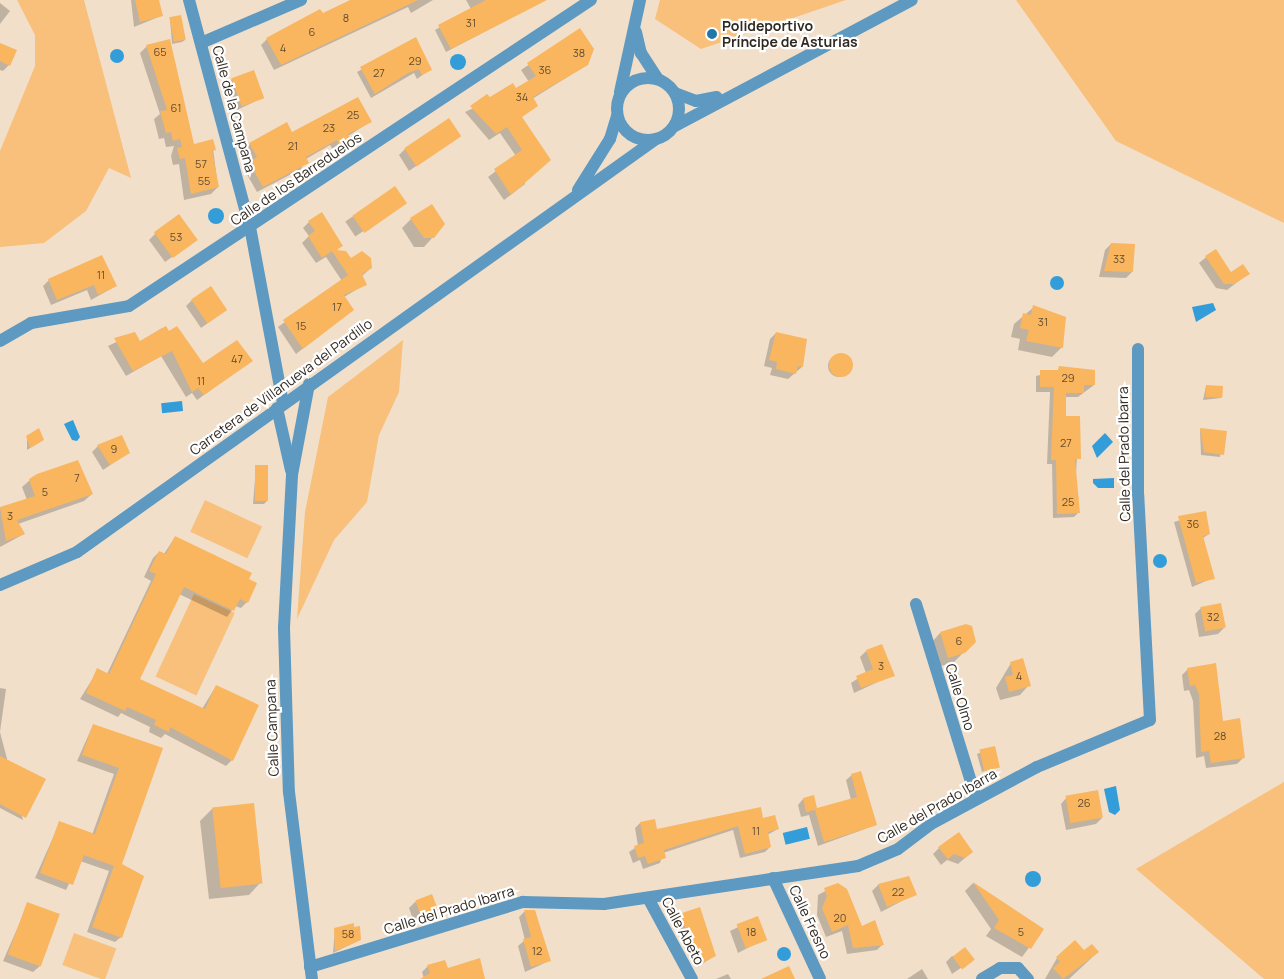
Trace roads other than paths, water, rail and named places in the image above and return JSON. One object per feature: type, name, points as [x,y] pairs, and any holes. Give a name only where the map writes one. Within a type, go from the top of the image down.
[{"type":"street","name":"Calle de la Campana","points":[[189,0],[250,227],[292,475]]},
{"type":"street","points":[[201,43],[301,0]]},
{"type":"street","name":"Calle de los Barreduelos","points":[[0,340],[31,323],[129,306],[591,0]]},
{"type":"street","points":[[640,0],[617,116],[636,138],[656,139],[724,96],[912,0]]},
{"type":"street","points":[[635,27],[641,53],[658,79],[675,93],[696,101],[724,96]]},
{"type":"street","points":[[620,95],[640,78],[658,79]]},
{"type":"street","points":[[674,126],[679,110],[675,93]]},
{"type":"street","name":"Carretera de Villanueva del Pardillo","points":[[572,198],[610,139],[617,116]]},
{"type":"street","name":"Carretera de Villanueva del Pardillo","points":[[0,585],[77,552],[309,384],[656,139]]},
{"type":"street","name":"Calle del Prado Ibarra","points":[[311,973],[523,902],[604,904],[858,866],[898,849],[976,798],[1150,720],[1138,494],[1138,349]]},
{"type":"street","points":[[292,475],[309,384]]},
{"type":"street","name":"Calle Campana","points":[[292,475],[284,628],[286,734],[311,973]]},
{"type":"street","name":"Calle Olmo","points":[[916,604],[976,798]]},
{"type":"street","name":"Calle Fresno","points":[[773,878],[820,979]]},
{"type":"street","name":"Calle Abeto","points":[[648,898],[692,979]]},
{"type":"street","points":[[982,979],[1000,968],[1018,968],[1028,979]]},
{"type":"water","points":[[114,49],[120,49],[124,56],[120,63],[114,63],[110,59],[110,53]]},
{"type":"water","points":[[458,54],[466,62],[458,70],[450,62]]},
{"type":"water","points":[[216,208],[222,210],[224,216],[222,222],[216,224],[210,222],[208,216],[210,210]]},
{"type":"water","points":[[1054,276],[1060,276],[1064,283],[1060,290],[1054,290],[1050,286],[1050,280]]},
{"type":"water","points":[[1213,303],[1216,310],[1196,322],[1192,307]]},
{"type":"water","points":[[182,401],[183,411],[162,413],[161,403]]},
{"type":"water","points":[[73,420],[80,437],[77,441],[72,440],[64,424]]},
{"type":"water","points":[[1105,433],[1113,442],[1097,458],[1092,446]]},
{"type":"water","points":[[1114,478],[1114,488],[1098,488],[1093,483],[1093,479]]},
{"type":"water","points":[[1157,554],[1163,554],[1167,561],[1163,568],[1157,568],[1153,564],[1153,558]]},
{"type":"water","points":[[1116,786],[1120,810],[1115,815],[1109,812],[1104,789]]},
{"type":"water","points":[[807,827],[810,839],[786,845],[783,833]]},
{"type":"water","points":[[1033,871],[1039,873],[1041,879],[1039,885],[1033,887],[1027,885],[1025,879],[1027,873]]},
{"type":"water","points":[[781,947],[787,947],[791,954],[787,961],[781,961],[777,957],[777,951]]},
{"type":"place","name":"Polideportivo Príncipe de Asturias","points":[[712,34]]}]
